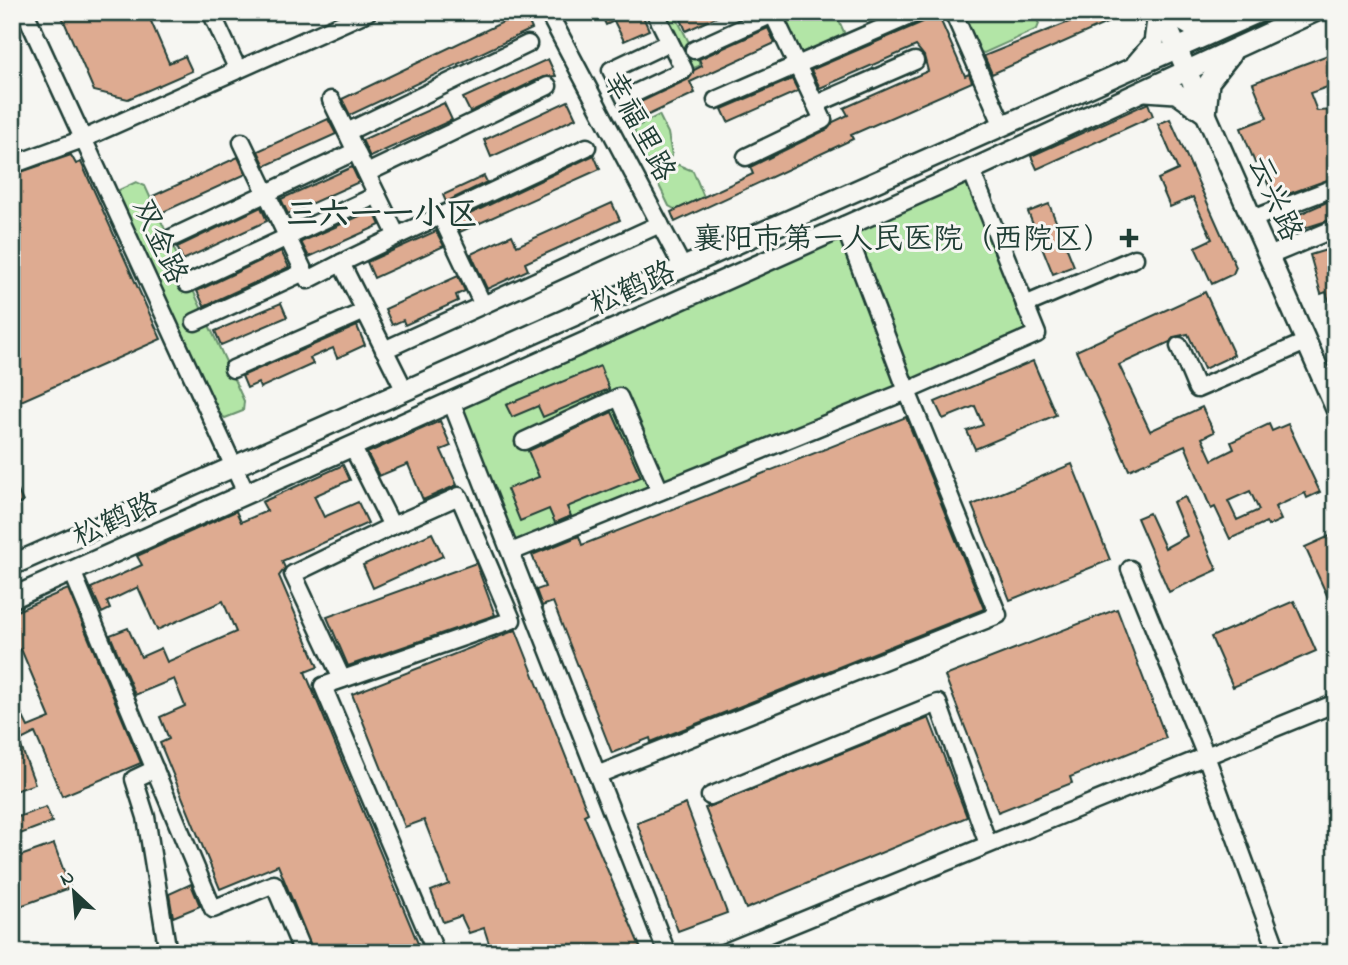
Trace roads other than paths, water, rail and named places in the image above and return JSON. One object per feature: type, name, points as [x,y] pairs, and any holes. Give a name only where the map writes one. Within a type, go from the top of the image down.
[{"type":"main road","name":"云兴路","points":[[1159,12],[1178,49],[1336,409]]},
{"type":"main road","points":[[1131,69],[1154,43],[1159,12]]},
{"type":"main road","points":[[1167,12],[1191,26],[1225,28]]},
{"type":"main road","name":"松鹤路","points":[[12,565],[1259,12]]},
{"type":"main road","name":"松鹤路","points":[[12,598],[971,170],[1314,12]]},
{"type":"main road","points":[[1144,91],[1176,93],[1206,114],[1209,82],[1234,50]]},
{"type":"street","name":"双金路","points":[[25,12],[246,493]]},
{"type":"street","points":[[211,12],[238,70]]},
{"type":"street","points":[[655,12],[670,42]]},
{"type":"street","points":[[716,100],[797,65],[891,18],[919,12]]},
{"type":"street","points":[[953,12],[1003,126]]},
{"type":"street","points":[[694,50],[773,13],[823,120],[746,157]]},
{"type":"street","points":[[12,165],[83,139],[357,14]]},
{"type":"street","name":"幸福里路","points":[[555,14],[682,266]]},
{"type":"street","points":[[347,132],[528,44]]},
{"type":"street","points":[[816,104],[915,61]]},
{"type":"street","points":[[367,173],[548,86]]},
{"type":"street","points":[[331,100],[397,236]]},
{"type":"street","points":[[242,142],[307,280],[587,147]]},
{"type":"street","points":[[167,240],[356,151]]},
{"type":"street","points":[[510,552],[906,391],[1037,334],[971,170]]},
{"type":"street","points":[[1252,219],[1336,187]]},
{"type":"street","points":[[187,284],[377,195]]},
{"type":"street","points":[[441,216],[482,305]]},
{"type":"street","points":[[384,350],[660,225]]},
{"type":"street","points":[[597,775],[998,615],[906,391],[844,225]]},
{"type":"street","points":[[1269,256],[1336,228]]},
{"type":"street","points":[[1025,305],[1135,258]]},
{"type":"street","points":[[341,263],[404,389]]},
{"type":"street","points":[[195,323],[304,272]]},
{"type":"street","points":[[233,369],[365,311]]},
{"type":"street","points":[[1179,346],[1197,388],[1306,342]]},
{"type":"street","points":[[524,441],[619,397],[660,491]]},
{"type":"street","points":[[452,401],[667,953]]},
{"type":"street","points":[[352,446],[392,526]]},
{"type":"street","points":[[342,679],[293,574],[459,496],[513,620],[342,679],[323,685],[436,953]]},
{"type":"street","points":[[1130,569],[1206,756],[1278,953]]},
{"type":"street","points":[[72,571],[213,909],[274,884],[303,953]]},
{"type":"street","points":[[710,796],[938,703],[988,844]]},
{"type":"street","points":[[723,953],[1336,703]]},
{"type":"street","points":[[155,769],[134,779],[146,817],[168,953]]},
{"type":"place","name":"襄阳市第一人民医院（西院区）","points":[[1129,238]]},
{"type":"district","name":"三六一一小区","points":[[382,213]]}]
